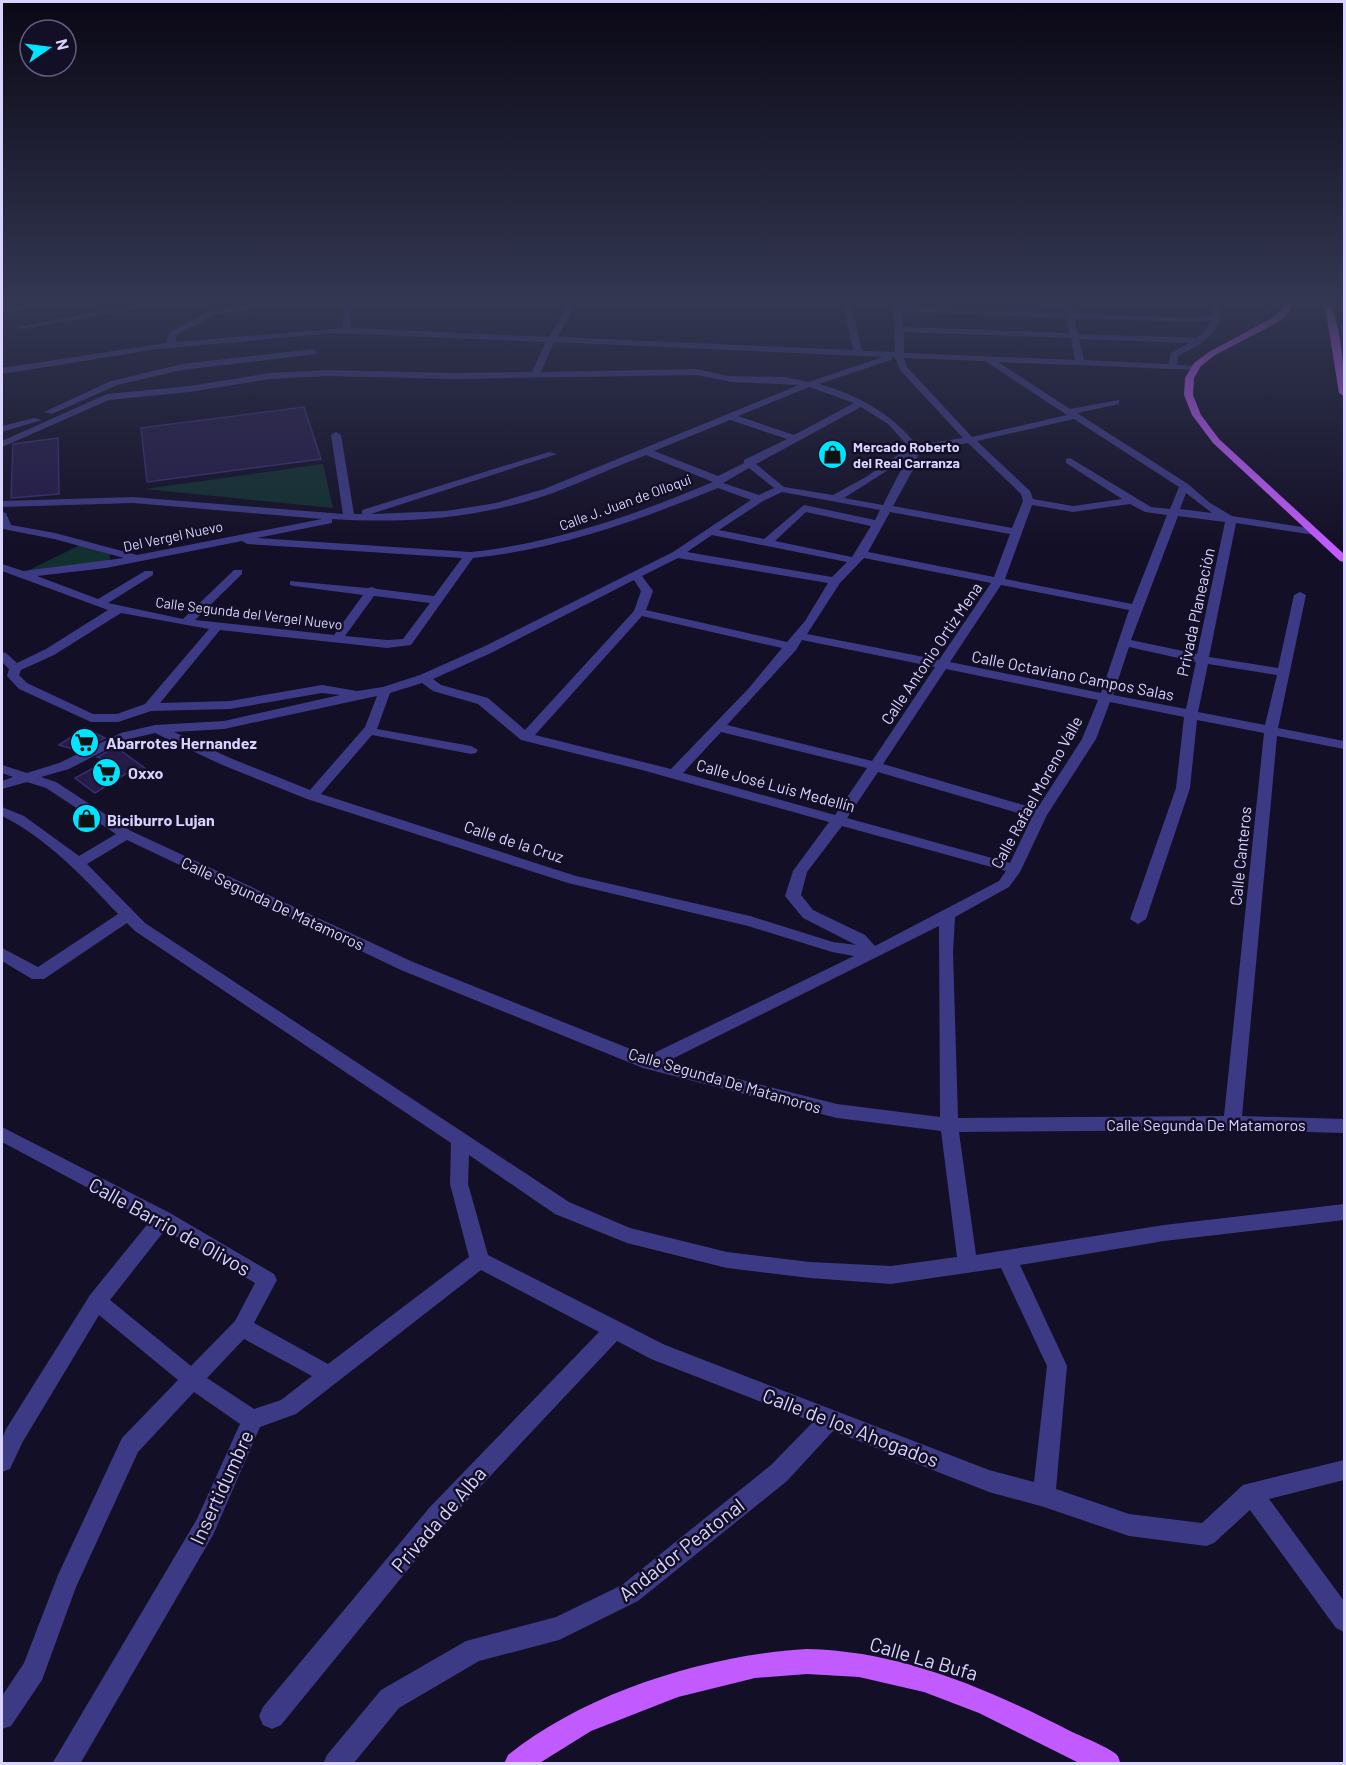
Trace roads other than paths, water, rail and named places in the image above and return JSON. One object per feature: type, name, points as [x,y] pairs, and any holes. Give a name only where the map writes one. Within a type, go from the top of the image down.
[{"type":"main road","points":[[1186,382],[1188,401],[1200,423],[1216,441],[1344,560]]},
{"type":"main road","name":"Calle La Bufa","points":[[517,1764],[531,1752],[568,1729],[628,1702],[676,1685],[735,1670],[804,1662],[858,1664],[894,1672],[949,1689],[1013,1714],[1108,1764]]},
{"type":"street","points":[[31,422],[117,382]]},
{"type":"street","points":[[2,444],[113,395],[190,389],[231,382]]},
{"type":"street","points":[[797,382],[824,388],[861,403],[891,422],[915,448]]},
{"type":"street","points":[[2,504],[24,506],[130,499],[349,517],[440,515],[496,507],[537,495],[648,452],[815,382]]},
{"type":"street","points":[[916,382],[970,440],[1026,493],[1028,501],[1073,509],[1132,501]]},
{"type":"street","points":[[1023,382],[1184,486],[1206,505],[1231,520]]},
{"type":"street","points":[[834,499],[870,479],[915,448],[970,440],[1116,402]]},
{"type":"street","name":"Calle J. Juan de Olloqui","points":[[232,539],[470,555],[512,551],[583,536],[718,482],[748,462],[861,403]]},
{"type":"street","points":[[2,429],[81,409]]},
{"type":"street","points":[[731,417],[795,439]]},
{"type":"street","points":[[336,435],[349,517]]},
{"type":"street","points":[[673,776],[796,641],[836,581],[858,558],[910,466],[915,448]]},
{"type":"street","points":[[648,452],[759,499]]},
{"type":"street","points":[[349,517],[552,454]]},
{"type":"street","points":[[1070,461],[1149,510],[1315,532]]},
{"type":"street","points":[[748,462],[781,489],[1015,532]]},
{"type":"street","name":"Calle Rafael Moreno Valle","points":[[649,1063],[873,953],[1004,884],[1016,869],[1040,815],[1089,739],[1136,608],[1184,486]]},
{"type":"street","points":[[2,785],[64,766],[121,737],[155,729],[224,725],[281,714],[360,694],[385,691],[424,678],[487,650],[677,554],[759,499],[781,489]]},
{"type":"street","name":"Calle Antonio Ortiz Mena","points":[[873,953],[859,939],[808,914],[793,896],[800,871],[836,820],[846,810],[944,666],[998,581],[1028,501]]},
{"type":"street","points":[[767,543],[804,508],[878,524]]},
{"type":"street","points":[[2,515],[7,527],[55,536],[139,559]]},
{"type":"street","name":"Del Vergel Nuevo","points":[[2,567],[22,574],[106,565],[349,517]]},
{"type":"street","name":"Privada Planeación","points":[[1138,919],[1183,788],[1191,715],[1201,659],[1231,520]]},
{"type":"street","points":[[711,532],[998,581],[1136,608]]},
{"type":"street","points":[[677,554],[836,581]]},
{"type":"street","points":[[294,583],[372,590],[437,600],[470,555]]},
{"type":"street","points":[[186,623],[238,572]]},
{"type":"street","points":[[99,604],[149,573]]},
{"type":"street","name":"Calle Segunda del Vergel Nuevo","points":[[22,574],[117,610],[216,628],[387,644],[407,642],[437,600]]},
{"type":"street","points":[[424,678],[437,688],[483,701],[526,737],[639,612],[647,591],[636,575]]},
{"type":"street","points":[[336,640],[372,590]]},
{"type":"street","name":"Calle Canteros","points":[[1232,1123],[1271,730],[1300,595]]},
{"type":"street","points":[[117,610],[51,652],[16,668],[13,676],[23,686],[91,718],[99,719],[118,718],[150,707],[230,705],[322,689],[360,694]]},
{"type":"street","name":"Calle Octaviano Campos Salas","points":[[639,612],[944,666],[1271,730]]},
{"type":"street","points":[[150,707],[216,628]]},
{"type":"street","points":[[1125,642],[1201,659],[1283,672]]},
{"type":"street","points":[[2,656],[16,668]]},
{"type":"street","points":[[312,796],[369,731],[385,691]]},
{"type":"street","points":[[718,727],[874,766],[1040,815]]},
{"type":"street","name":"Calle de la Cruz","points":[[155,729],[225,761],[312,796],[573,880],[750,921],[832,947],[873,953]]},
{"type":"street","points":[[1271,730],[1344,745]]},
{"type":"street","points":[[369,731],[471,750]]},
{"type":"street","name":"Calle José Luis Medellín","points":[[526,737],[1016,869]]},
{"type":"street","points":[[2,769],[22,777]]},
{"type":"street","name":"Calle Segunda De Matamoros","points":[[22,777],[51,785],[126,834],[408,966],[649,1063],[837,1111],[949,1125],[1232,1123],[1344,1126]]},
{"type":"street","points":[[2,811],[20,819],[78,863],[128,915],[150,934],[562,1208],[627,1235],[716,1257],[810,1270],[891,1275],[968,1265],[1164,1233],[1344,1212]]},
{"type":"street","points":[[78,863],[126,834]]},
{"type":"street","points":[[2,954],[38,975],[128,915]]},
{"type":"street","points":[[947,915],[945,952],[949,1125],[968,1265]]},
{"type":"street","name":"Calle Barrio de Olivos","points":[[2,1134],[163,1219],[267,1280],[242,1327]]},
{"type":"street","points":[[460,1139],[459,1184],[480,1260]]},
{"type":"street","points":[[2,1462],[14,1436],[97,1301],[163,1219]]},
{"type":"street","points":[[1007,1259],[1058,1366],[1044,1496]]},
{"type":"street","name":"Calle de los Ahogados","points":[[480,1260],[658,1352],[989,1481],[1044,1496],[1130,1525],[1206,1535],[1251,1493],[1344,1470]]},
{"type":"street","name":"Insertidumbre","points":[[64,1764],[206,1527],[252,1420],[288,1407],[480,1260]]},
{"type":"street","points":[[97,1301],[193,1380],[252,1420]]},
{"type":"street","points":[[2,1717],[33,1671],[66,1583],[130,1445],[242,1327],[329,1375]]},
{"type":"street","name":"Privada de Alba","points":[[272,1716],[438,1515],[614,1331]]},
{"type":"street","name":"Andador Peatonal","points":[[336,1764],[390,1699],[475,1650],[559,1628],[630,1593],[779,1473],[831,1418]]},
{"type":"street","points":[[1251,1493],[1344,1620]]},
{"type":"place","name":"Mercado Roberto del Real Carranza","points":[[832,454]]},
{"type":"place","name":"Abarrotes Hernandez","points":[[85,742]]},
{"type":"place","name":"Oxxo","points":[[107,772]]},
{"type":"place","name":"Biciburro Lujan","points":[[86,819]]}]
